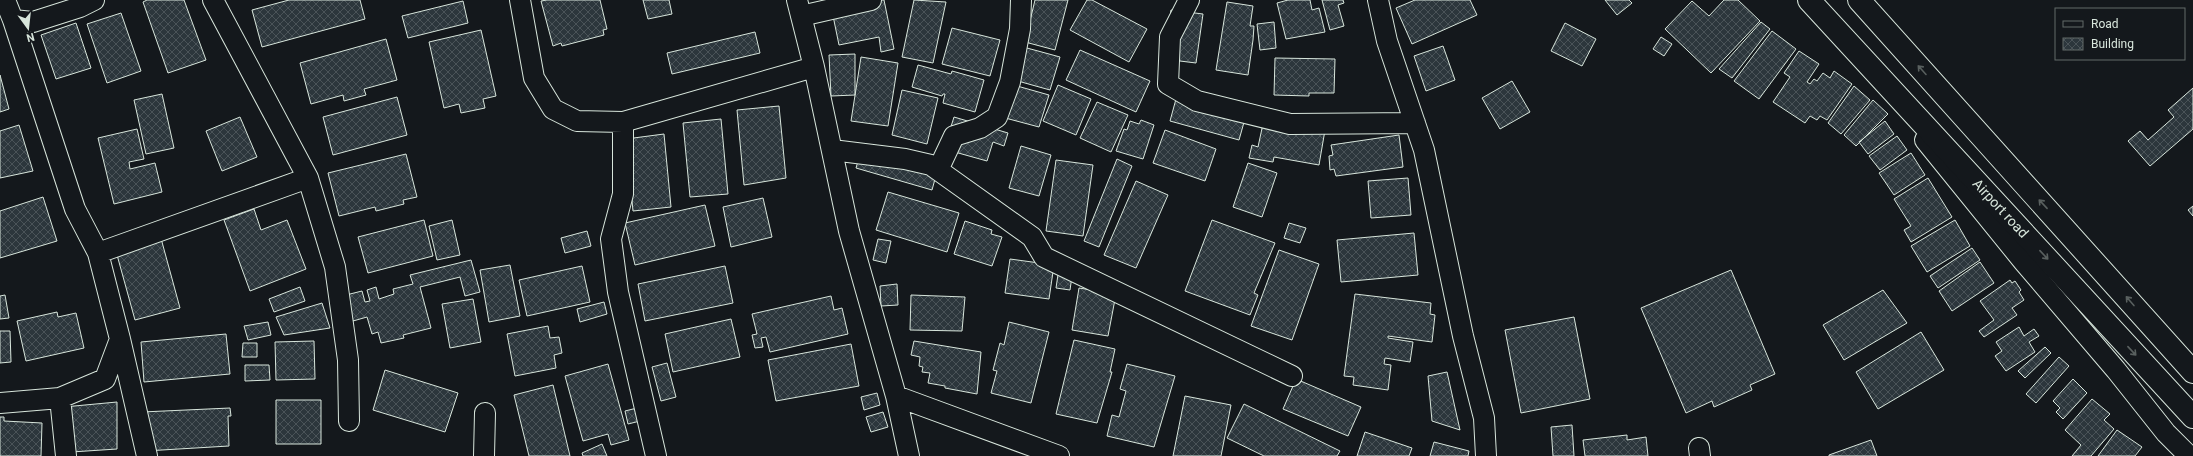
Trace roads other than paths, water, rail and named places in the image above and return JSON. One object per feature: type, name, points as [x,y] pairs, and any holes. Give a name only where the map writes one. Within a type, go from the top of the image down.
[{"type":"main road","name":"Airport road","points":[[1809,0],[2193,417]]},
{"type":"main road","points":[[1859,0],[1994,153],[2071,234],[2193,372]]},
{"type":"main road","points":[[1971,176],[1994,153]]},
{"type":"street","points":[[5,0],[13,20],[75,209],[98,253],[120,339],[147,456]]},
{"type":"street","points":[[13,20],[33,22],[80,7],[94,0]]},
{"type":"street","points":[[213,0],[308,178],[335,267],[348,360],[349,421]]},
{"type":"street","points":[[520,0],[534,78],[553,109],[577,121],[623,122],[814,67]]},
{"type":"street","points":[[871,0],[799,8],[814,67],[848,231],[896,396],[904,455]]},
{"type":"street","points":[[938,170],[954,136],[980,128],[997,117],[1010,82],[1020,29],[1021,0]]},
{"type":"street","points":[[1189,0],[1170,37],[1168,84],[1197,101],[1290,124],[1415,123]]},
{"type":"street","points":[[1378,0],[1387,41],[1424,150],[1463,336],[1484,418],[1486,456]]},
{"type":"street","points":[[1799,0],[1909,120],[2023,261],[2116,370],[2166,433],[2190,456]]},
{"type":"street","points":[[623,122],[623,194],[611,239],[618,292],[656,456]]},
{"type":"street","points":[[832,150],[905,159],[931,165],[1032,237],[1044,257],[1292,376]]},
{"type":"street","points":[[98,253],[308,178]]},
{"type":"street","points":[[0,403],[60,398],[105,379],[120,339]]},
{"type":"street","points":[[896,396],[1059,456]]},
{"type":"street","points":[[60,398],[66,456]]},
{"type":"street","points":[[484,456],[485,413]]}]
